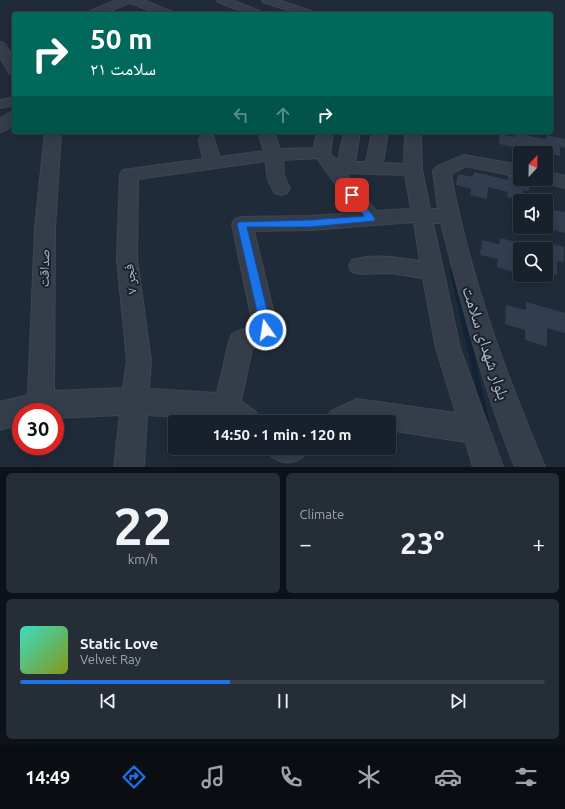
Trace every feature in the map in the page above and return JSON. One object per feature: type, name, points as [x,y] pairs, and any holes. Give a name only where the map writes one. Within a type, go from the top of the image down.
[{"type":"street","points":[[100,12],[126,0]]},
{"type":"street","points":[[133,0],[164,12]]},
{"type":"street","points":[[222,0],[253,12]]},
{"type":"street","points":[[267,0],[304,12]]},
{"type":"street","points":[[12,42],[0,46],[12,67]]},
{"type":"street","points":[[0,77],[12,74]]},
{"type":"street","points":[[0,104],[12,101]]},
{"type":"street","name":"صداقت","points":[[41,403],[45,228],[53,134]]},
{"type":"street","points":[[267,134],[274,155],[275,176],[281,189]]},
{"type":"street","points":[[325,134],[332,162],[371,219]]},
{"type":"street","points":[[332,162],[351,134]]},
{"type":"street","points":[[374,168],[380,134]]},
{"type":"street","points":[[413,135],[414,170],[436,216]]},
{"type":"street","points":[[207,140],[213,164],[274,155],[374,168],[414,170]]},
{"type":"street","points":[[436,216],[442,171],[464,160],[513,170]]},
{"type":"street","name":"فجر ۷","points":[[136,401],[140,361],[127,259],[129,174],[213,164]]},
{"type":"street","points":[[553,179],[565,182]]},
{"type":"street","points":[[64,404],[136,401],[236,415],[241,342],[266,330],[242,224],[310,223],[436,216]]},
{"type":"street","name":"بلوار شهدای سلامت","points":[[436,216],[434,272],[448,348],[488,467]]},
{"type":"street","name":"بلوار شهدای سلامت","points":[[436,216],[477,321],[515,432],[530,467]]},
{"type":"street","points":[[360,266],[390,265],[434,272]]},
{"type":"street","points":[[129,467],[136,401]]},
{"type":"street","points":[[352,415],[357,412],[377,415]]},
{"type":"street","points":[[0,416],[12,413]]},
{"type":"street","points":[[396,418],[476,430]]},
{"type":"building","points":[[500,134],[514,137],[514,134],[519,134],[546,139],[546,135],[565,139],[565,148],[560,147],[560,156],[553,154],[553,146],[529,145],[513,147],[499,144]]},
{"type":"building","points":[[474,172],[508,180],[508,175],[513,176],[513,186],[529,186],[529,191],[523,190],[523,194],[513,194],[513,198],[507,197],[508,192],[488,187],[487,199],[470,195],[471,189],[456,185],[458,174],[473,177]]},
{"type":"building","points":[[553,210],[565,212],[565,233],[554,230]]},
{"type":"building","points":[[500,238],[516,242],[513,242],[513,272],[497,267],[498,259],[480,255],[482,240],[499,244]]},
{"type":"building","points":[[553,244],[564,247],[564,262],[557,261],[557,275],[553,274]]},
{"type":"building","points":[[526,302],[565,313],[565,333],[547,328],[547,347],[525,340],[525,330],[505,324],[506,305],[526,310]]},
{"type":"waterway","points":[[453,271],[486,421]]},
{"type":"route","points":[[266,330],[242,224],[310,223],[371,219],[352,195]]}]
